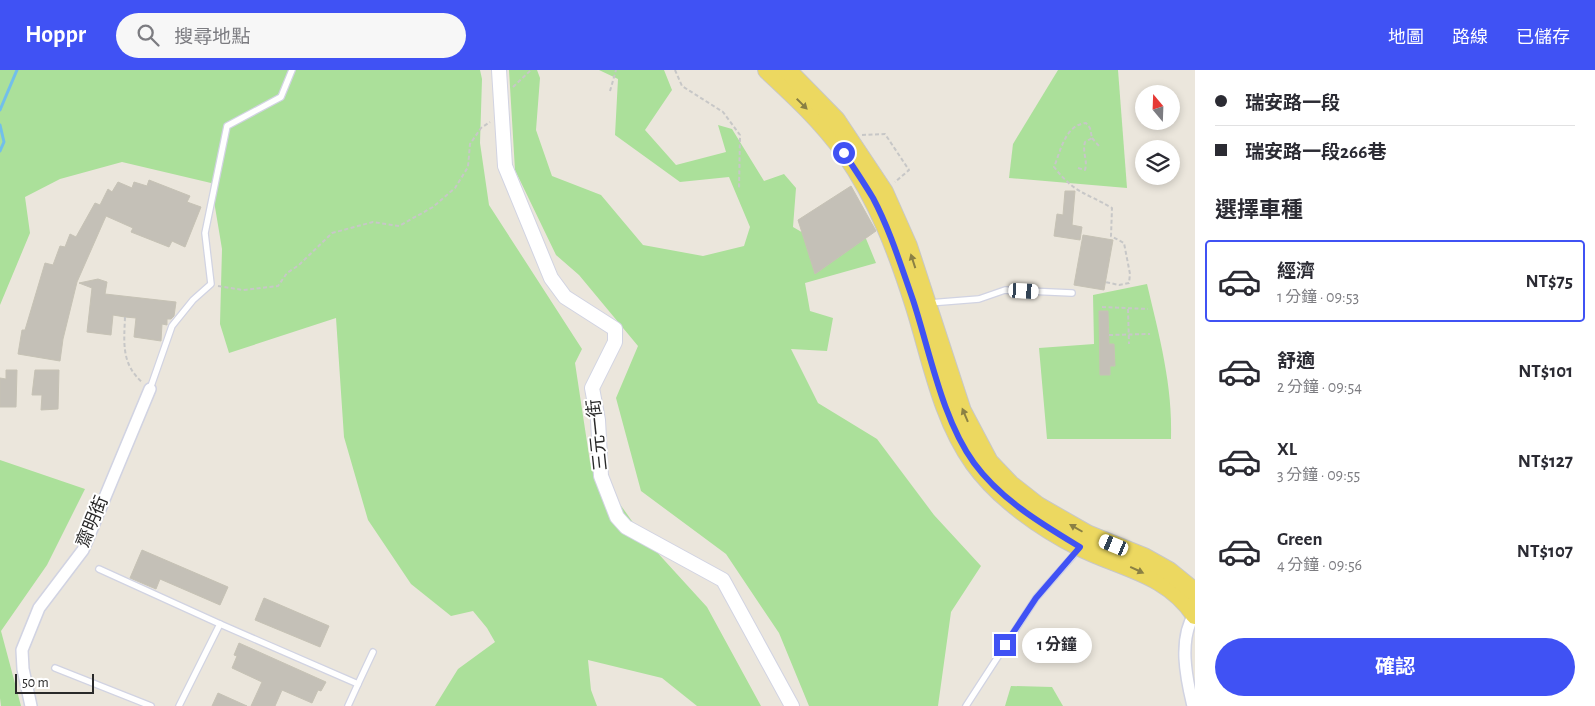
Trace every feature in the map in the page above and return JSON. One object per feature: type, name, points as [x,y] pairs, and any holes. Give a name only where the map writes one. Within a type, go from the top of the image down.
[{"type":"main road","points":[[767,70],[819,121],[844,153],[873,198],[921,305],[962,411],[989,462],[1010,484],[1038,506],[1087,534],[1144,558],[1169,571],[1194,606]]},
{"type":"main road","points":[[787,70],[836,120],[884,192],[908,246],[947,408],[960,439],[974,463],[999,490],[1024,512],[1080,547],[1139,570],[1194,606]]},
{"type":"street","name":"三元一街","points":[[499,70],[503,108],[505,166],[551,278],[565,297],[615,329],[615,342],[592,388],[598,420],[601,476],[617,516],[626,527],[723,580],[762,647],[792,706]]},
{"type":"street","name":"齋明街","points":[[31,706],[23,670],[22,650],[39,608],[83,550],[150,390]]},
{"type":"street","points":[[1193,706],[1185,673],[1184,648],[1194,606]]},
{"type":"lane","points":[[150,390],[172,326],[193,300],[210,284],[205,233],[226,126],[281,97],[292,70]]},
{"type":"lane","points":[[921,305],[979,299],[1005,290],[1072,294]]},
{"type":"lane","points":[[966,706],[1036,598],[1080,547]]},
{"type":"lane","points":[[99,569],[358,684]]},
{"type":"lane","points":[[179,706],[220,624]]},
{"type":"lane","points":[[348,706],[373,652]]},
{"type":"lane","points":[[54,668],[151,706]]},
{"type":"path","points":[[210,284],[242,290],[278,286],[287,273],[299,265],[332,233],[373,222],[400,226],[415,218],[455,188],[468,167],[470,144],[481,128],[489,123],[503,108],[514,84],[531,70]]},
{"type":"path","points":[[610,92],[616,70]]},
{"type":"path","points":[[675,70],[682,86],[723,112],[740,135],[739,188]]},
{"type":"path","points":[[1099,146],[1092,138],[1090,128],[1086,124],[1078,124],[1071,128],[1054,167],[1063,179],[1081,194],[1092,197],[1112,208],[1111,236],[1124,243],[1130,274],[1129,283],[1119,285],[1105,282]]},
{"type":"path","points":[[847,135],[885,134],[909,170],[884,192]]},
{"type":"path","points":[[1078,168],[1085,170],[1087,164],[1082,151],[1085,142],[1092,138]]},
{"type":"path","points":[[1102,307],[1148,309]]},
{"type":"path","points":[[1128,309],[1129,344]]},
{"type":"path","points":[[125,317],[124,352],[136,376],[150,390]]},
{"type":"path","points":[[1109,335],[1150,334]]},
{"type":"green space","points":[[0,70],[480,70],[482,79],[480,143],[489,205],[582,349],[575,363],[590,462],[644,538],[707,607],[761,706],[697,706],[662,678],[588,660],[591,690],[597,706],[435,706],[458,669],[495,642],[487,628],[473,611],[451,616],[411,584],[368,520],[344,437],[336,318],[229,353],[220,324],[222,249],[211,183],[122,162],[60,179],[25,197],[30,233],[0,305]]},
{"type":"green space","points":[[509,70],[537,70],[540,78],[536,130],[552,176],[601,195],[643,245],[703,256],[744,246],[750,227],[729,177],[680,182],[615,135],[618,79],[599,70],[664,70],[672,90],[645,130],[676,165],[726,152],[718,125],[732,129],[764,181],[784,174],[796,188],[793,227],[805,234],[853,207],[876,263],[805,283],[810,311],[833,318],[827,351],[791,349],[818,403],[877,439],[934,515],[981,566],[951,612],[938,706],[809,706],[779,633],[726,554],[641,491],[616,398],[638,346],[579,275],[556,255],[515,170]]},
{"type":"green space","points":[[1058,70],[1118,70],[1127,188],[1009,178],[1013,144]]},
{"type":"green space","points":[[1147,284],[1167,380],[1170,400],[1171,439],[1047,439],[1039,348],[1094,344],[1093,295]]},
{"type":"green space","points":[[0,460],[85,489],[47,565],[1,631],[21,706],[1,706],[0,698]]},
{"type":"green space","points":[[1011,686],[1052,687],[1063,706],[1005,706]]},
{"type":"building","points":[[149,180],[190,196],[187,202],[201,207],[185,247],[172,241],[169,247],[131,232],[133,228],[106,216],[77,282],[63,339],[60,361],[18,354],[22,330],[25,330],[45,263],[53,265],[60,246],[65,247],[70,234],[76,237],[95,203],[100,205],[108,189],[112,192],[118,182],[132,188],[134,182],[147,186]]},
{"type":"building","points":[[851,186],[876,231],[815,274],[798,220]]},
{"type":"building","points":[[1065,191],[1075,191],[1072,225],[1082,227],[1080,240],[1054,236],[1057,214],[1063,215]]},
{"type":"building","points":[[1083,235],[1113,240],[1104,290],[1074,285]]},
{"type":"building","points":[[98,279],[107,282],[105,294],[176,302],[174,316],[171,319],[167,319],[167,325],[162,324],[161,341],[134,337],[136,318],[113,315],[111,335],[87,332],[92,288],[79,283]]},
{"type":"building","points":[[1099,311],[1108,311],[1109,344],[1114,344],[1115,366],[1110,366],[1110,375],[1100,375]]},
{"type":"building","points":[[6,370],[17,370],[16,407],[0,407],[0,378],[6,379]]},
{"type":"building","points":[[35,370],[59,370],[58,409],[41,410],[42,395],[32,395]]},
{"type":"building","points":[[142,550],[228,587],[220,605],[160,579],[156,589],[130,578]]},
{"type":"building","points":[[264,598],[329,626],[320,647],[255,620]]},
{"type":"building","points":[[239,643],[326,682],[321,691],[318,690],[312,703],[282,690],[275,706],[251,706],[262,682],[232,668],[237,656],[234,655]]},
{"type":"building","points":[[218,693],[247,706],[212,706]]},
{"type":"waterway","points":[[0,110],[17,70]]},
{"type":"waterway","points":[[0,125],[4,142],[0,151]]},
{"type":"route","points":[[844,153],[873,198],[895,248],[947,408],[960,439],[974,463],[999,490],[1024,512],[1080,547],[1036,598],[1005,645]]}]
